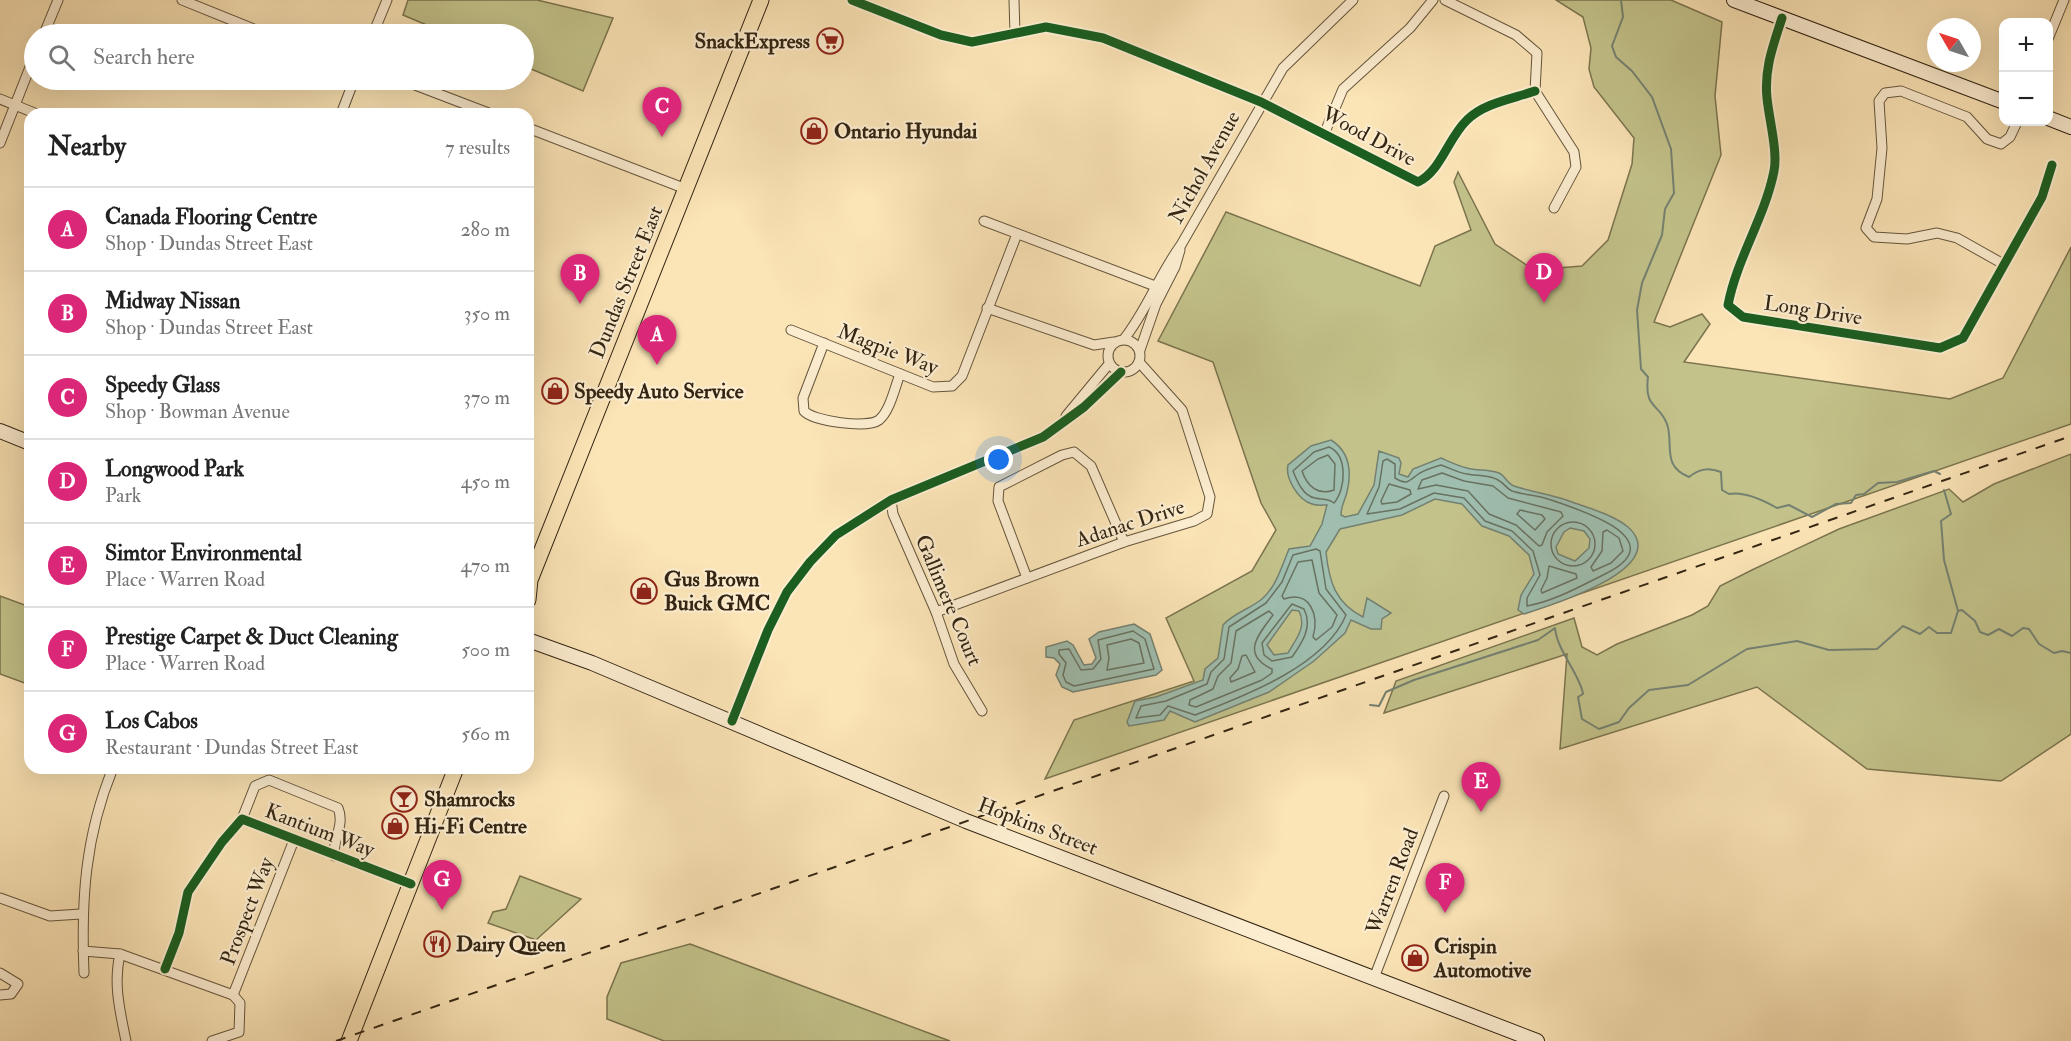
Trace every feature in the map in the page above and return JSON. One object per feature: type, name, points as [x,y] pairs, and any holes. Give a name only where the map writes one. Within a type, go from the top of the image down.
[{"type":"main road","name":"Dundas Street East","points":[[534,569],[761,0]]},
{"type":"main road","points":[[1734,0],[1999,100]]},
{"type":"main road","points":[[2053,120],[2071,127]]},
{"type":"main road","points":[[0,431],[24,441]]},
{"type":"main road","name":"Hopkins Street","points":[[534,642],[732,721],[966,821],[1374,978],[1515,1037],[1537,1041]]},
{"type":"main road","points":[[349,1041],[454,774]]},
{"type":"street","points":[[48,24],[58,0]]},
{"type":"street","points":[[182,0],[242,24]]},
{"type":"street","points":[[377,24],[387,0]]},
{"type":"street","name":"Wood Drive","points":[[852,0],[940,35],[972,42],[1046,27],[1103,38],[1262,102],[1325,132],[1418,182],[1429,176],[1467,120],[1485,107],[1535,91]]},
{"type":"street","points":[[1014,0],[1015,34]]},
{"type":"street","name":"Nichol Avenue","points":[[1124,339],[1139,320],[1155,286],[1181,245],[1282,68],[1353,0]]},
{"type":"street","points":[[1325,132],[1343,89],[1410,28],[1433,0]]},
{"type":"street","points":[[1445,0],[1516,35],[1538,52],[1535,91],[1574,152],[1576,167],[1554,208]]},
{"type":"street","points":[[2053,29],[2064,0]]},
{"type":"street","name":"Long Drive","points":[[1782,18],[1767,64],[1766,95],[1775,168],[1768,195],[1732,284],[1728,304],[1743,317],[1940,348],[1963,338],[2005,265]]},
{"type":"street","points":[[0,143],[24,82]]},
{"type":"street","points":[[343,108],[350,90]]},
{"type":"street","points":[[428,90],[475,108]]},
{"type":"street","points":[[2015,126],[2010,137],[2001,144],[1987,139],[1967,117],[1901,92],[1885,93],[1879,101],[1882,148],[1877,199],[1866,228],[1874,237],[1907,239],[1937,233],[1957,238],[2005,265],[2042,197],[2052,165]]},
{"type":"street","points":[[0,99],[24,109]]},
{"type":"street","points":[[534,130],[686,189]]},
{"type":"street","points":[[984,221],[1155,286]]},
{"type":"street","name":"Magpie Way","points":[[791,330],[938,388],[956,384],[962,376],[1017,234]]},
{"type":"street","name":"Nichol Avenue","points":[[1140,350],[1156,304],[1175,267],[1181,245]]},
{"type":"street","points":[[732,721],[768,630],[787,592],[810,562],[836,535],[891,500],[1043,437],[1084,407],[1121,372],[1136,366],[1140,350],[1134,342],[1124,339],[1094,345],[987,308]]},
{"type":"street","points":[[1058,424],[1108,361],[1108,351],[1114,342]]},
{"type":"street","points":[[824,343],[802,398],[804,411],[813,418],[869,424],[878,421],[885,412],[900,374]]},
{"type":"street","points":[[1094,345],[1121,372]]},
{"type":"street","name":"Adanac Drive","points":[[936,612],[1124,542],[1194,521],[1207,514],[1210,497],[1182,410],[1164,390],[1136,366]]},
{"type":"street","points":[[1027,578],[998,501],[999,487],[1062,455],[1074,452],[1091,466],[1124,542]]},
{"type":"street","name":"Gallimere Court","points":[[891,500],[893,514],[936,612],[954,664],[982,711]]},
{"type":"street","points":[[84,973],[81,914],[89,845],[100,800],[111,774]]},
{"type":"street","points":[[242,819],[255,786],[269,780],[338,808],[342,816],[333,846],[334,856]]},
{"type":"street","name":"Warren Road","points":[[1374,978],[1444,796]]},
{"type":"street","name":"Kantium Way","points":[[165,969],[179,933],[188,892],[222,842],[242,819],[411,884]]},
{"type":"street","name":"Prospect Way","points":[[234,995],[294,840]]},
{"type":"street","points":[[1,901],[50,915],[81,914]]},
{"type":"street","points":[[83,951],[120,954],[234,995],[240,1003],[239,1032],[212,1041]]},
{"type":"street","points":[[120,954],[116,969],[117,997],[126,1041]]},
{"type":"street","points":[[0,973],[18,984],[11,994],[0,995]]},
{"type":"shaded area","points":[[408,0],[537,0],[613,18],[583,91],[534,70],[534,24],[424,24],[403,15]]},
{"type":"shaded area","points":[[1556,0],[1671,0],[1722,22],[1715,96],[1721,155],[1654,322],[1670,327],[1702,314],[1710,324],[1684,362],[1950,399],[2003,378],[2071,247],[2071,424],[1045,779],[1074,720],[1194,681],[1166,618],[1252,571],[1276,530],[1261,503],[1213,362],[1158,341],[1226,212],[1420,286],[1435,246],[1471,230],[1454,182],[1458,172],[1495,244],[1534,270],[1582,266],[1608,240],[1632,164],[1634,138],[1594,87],[1589,69],[1591,48],[1583,17]]},
{"type":"shaded area","points":[[2071,454],[2071,734],[2001,781],[1867,769],[1757,687],[1560,749],[1567,654],[1384,713],[1396,681],[1574,618],[1582,647],[1597,655],[1617,644],[1692,615],[1708,606],[1720,586],[1839,529],[1949,489],[1963,502],[1994,484]]},
{"type":"shaded area","points":[[0,596],[24,605],[24,683],[0,674]]},
{"type":"shaded area","points":[[520,876],[581,899],[536,940],[488,923],[493,912],[506,909]]},
{"type":"shaded area","points":[[690,944],[950,1041],[664,1041],[607,1019],[607,997],[621,963]]},
{"type":"water","points":[[1331,440],[1346,456],[1349,477],[1341,515],[1345,517],[1358,514],[1374,485],[1379,451],[1399,458],[1401,463],[1399,474],[1408,477],[1413,469],[1441,458],[1464,467],[1499,473],[1516,487],[1563,499],[1615,518],[1628,527],[1638,542],[1635,557],[1622,570],[1603,583],[1580,594],[1524,614],[1518,610],[1521,595],[1534,574],[1529,555],[1509,536],[1482,526],[1462,504],[1435,499],[1402,515],[1340,529],[1326,552],[1335,590],[1346,605],[1363,617],[1367,598],[1391,613],[1382,619],[1381,629],[1371,629],[1351,620],[1345,633],[1314,661],[1269,692],[1195,722],[1170,711],[1164,720],[1129,726],[1127,722],[1135,701],[1156,697],[1203,680],[1205,669],[1218,658],[1223,625],[1267,594],[1278,576],[1289,549],[1310,546],[1322,524],[1327,505],[1314,505],[1297,493],[1289,476],[1288,465],[1311,446]],"holes":[[[1570,528],[1584,531],[1590,539],[1589,548],[1575,561],[1558,554],[1556,547],[1564,532]],[[1292,610],[1299,611],[1302,622],[1300,633],[1288,653],[1274,655],[1267,645]]]},
{"type":"water","points":[[1134,624],[1150,634],[1162,670],[1156,675],[1073,692],[1062,687],[1056,675],[1060,664],[1054,658],[1046,657],[1046,647],[1067,641],[1073,645],[1084,665],[1092,664],[1096,658],[1089,639],[1099,632]]},
{"type":"waterway","points":[[1621,0],[1623,17],[1612,46],[1616,57],[1632,71],[1652,97],[1671,149],[1674,193],[1665,209],[1662,235],[1642,283],[1637,310],[1641,369],[1648,377],[1647,387],[1650,400],[1667,424],[1670,454],[1675,467],[1689,477],[1704,470],[1721,472],[1722,490],[1729,494],[1748,495],[1777,508],[1789,505],[1812,517],[1836,504],[1851,503],[1856,495],[1864,494],[1878,483],[1897,482],[1934,471],[1940,474]]},
{"type":"waterway","points":[[1944,490],[1951,514],[1941,521],[1944,560],[1958,611]]},
{"type":"waterway","points":[[1370,705],[1379,706],[1386,692],[1414,680],[1538,640],[1555,628],[1560,645],[1581,687],[1583,694],[1578,697],[1582,719],[1599,729],[1619,722],[1629,708],[1649,690],[1688,685],[1747,649],[1797,641],[1829,650],[1877,649],[1903,626],[1920,634],[1929,627],[1937,633],[1951,633],[1958,611],[1962,610],[1975,621],[1980,632],[1988,635],[1999,629],[2012,636],[2023,628],[2029,629],[2039,644],[2054,653],[2062,651],[2071,653]]},
{"type":"railway","points":[[336,1041],[2071,436]]},
{"type":"cycle path","points":[[852,0],[941,35],[972,42],[1046,27],[1103,38],[1261,102],[1418,182],[1433,170],[1460,127],[1474,114],[1490,105],[1535,91]]},
{"type":"cycle path","points":[[1782,18],[1770,58],[1766,87],[1775,155],[1774,171],[1728,305],[1743,317],[1940,348],[1963,338],[2042,197],[2052,165]]},
{"type":"cycle path","points":[[732,721],[768,630],[787,592],[810,562],[836,535],[891,500],[1043,437],[1084,407],[1121,372]]},
{"type":"cycle path","points":[[165,969],[179,933],[188,892],[222,842],[242,819],[411,884]]},
{"type":"place","name":"SnackExpress","points":[[830,41]]},
{"type":"place","name":"Ontario Hyundai","points":[[814,131]]},
{"type":"place","name":"Speedy Glass","points":[[662,137]]},
{"type":"place","name":"Longwood Park","points":[[1544,303]]},
{"type":"place","name":"Midway Nissan","points":[[580,304]]},
{"type":"place","name":"Canada Flooring Centre","points":[[657,365]]},
{"type":"place","name":"Speedy Auto Service","points":[[555,391]]},
{"type":"place","name":"Gus Brown Buick GMC","points":[[644,591]]},
{"type":"place","name":"Shamrocks","points":[[404,799]]},
{"type":"place","name":"Simtor Environmental","points":[[1481,812]]},
{"type":"place","name":"Hi-Fi Centre","points":[[395,826]]},
{"type":"place","name":"Los Cabos","points":[[442,910]]},
{"type":"place","name":"Prestige Carpet & Duct Cleaning","points":[[1445,913]]},
{"type":"place","name":"Dairy Queen","points":[[437,944]]},
{"type":"place","name":"Crispin Automotive","points":[[1415,958]]}]
